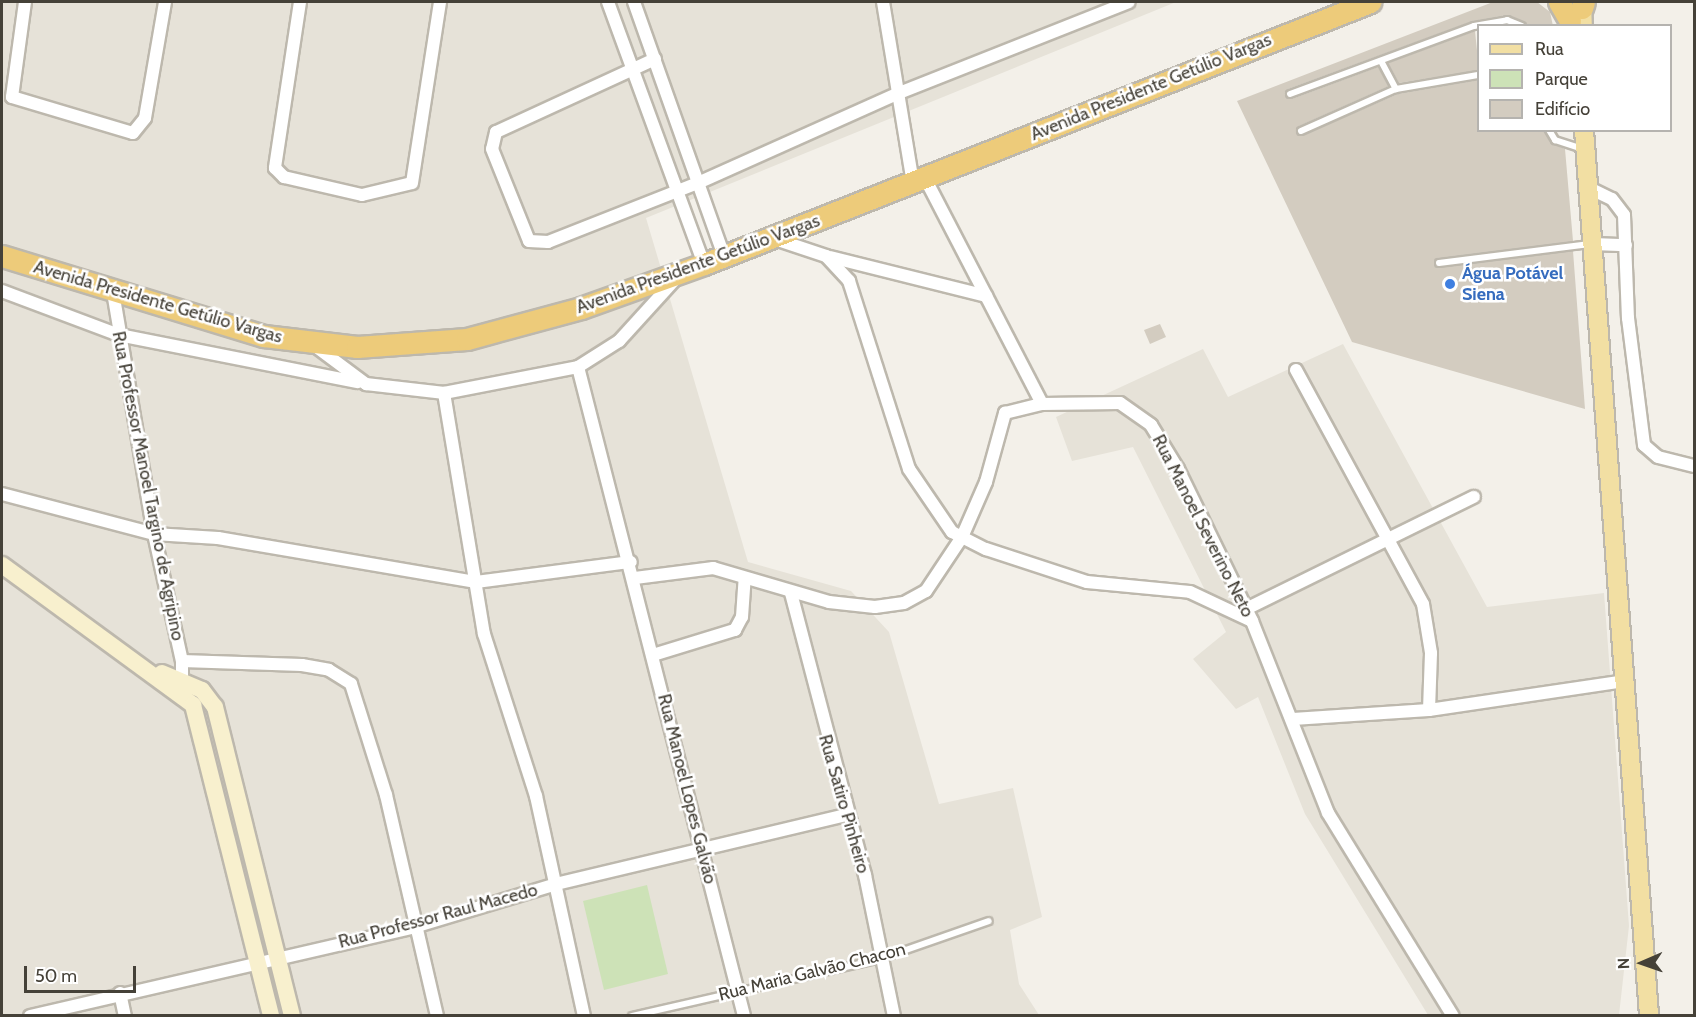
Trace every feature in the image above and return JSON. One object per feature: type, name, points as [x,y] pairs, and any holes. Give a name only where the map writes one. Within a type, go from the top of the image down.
[{"type":"highway","name":"Avenida Presidente Getúlio Vargas","points":[[2,256],[113,292],[264,336],[311,344],[416,345],[467,339],[581,308],[704,264],[1370,2]]},
{"type":"highway","points":[[1559,2],[1577,12]]},
{"type":"main road","points":[[1584,132],[1649,1016]]},
{"type":"street","points":[[25,2],[12,97],[133,133],[144,118],[165,2]]},
{"type":"street","points":[[300,2],[275,168],[284,177],[362,195],[412,183],[440,2]]},
{"type":"street","points":[[608,2],[679,190],[704,264]]},
{"type":"street","points":[[634,2],[700,182],[724,256]]},
{"type":"street","points":[[883,2],[899,93],[919,181],[986,296],[1042,404]]},
{"type":"street","points":[[655,59],[496,132],[492,149],[523,236],[536,243],[548,242],[700,182],[899,93],[1129,2]]},
{"type":"street","points":[[1589,188],[1621,209],[1644,445],[1658,457],[1695,466]]},
{"type":"street","points":[[772,238],[826,256],[986,296]]},
{"type":"street","points":[[1593,244],[1626,245]]},
{"type":"street","points":[[826,256],[839,265],[860,303],[909,469],[942,520],[962,537],[1087,582],[1190,592],[1252,621]]},
{"type":"street","points":[[2,291],[119,335],[366,384],[444,393],[578,367],[619,341],[653,309],[682,271]]},
{"type":"street","name":"Rua Professor Manoel Targino de Agripino","points":[[113,292],[154,534],[182,661],[183,686],[200,720],[271,1016]]},
{"type":"street","points":[[311,344],[366,384]]},
{"type":"street","name":"Rua Manoel Lopes Galvão","points":[[578,367],[631,562],[701,851],[744,1016]]},
{"type":"street","points":[[1296,370],[1390,538],[1427,622],[1429,710]]},
{"type":"street","points":[[444,393],[484,634],[509,705],[556,884],[584,1016]]},
{"type":"street","name":"Rua Manoel Severino Neto","points":[[635,578],[698,567],[745,578],[791,593],[875,607],[904,603],[926,591],[962,537],[986,482],[1000,420],[1014,409],[1042,404],[1120,403],[1145,418],[1178,469],[1252,621],[1293,719],[1328,813],[1454,1016]]},
{"type":"street","points":[[2,494],[154,534],[218,538],[476,582],[631,562]]},
{"type":"street","points":[[1246,609],[1474,497]]},
{"type":"street","points":[[2,565],[144,668],[209,696],[215,707],[292,1016]]},
{"type":"street","points":[[653,655],[735,630],[742,616],[745,578]]},
{"type":"street","name":"Rua Satiro Pinheiro","points":[[791,593],[846,815],[865,875],[880,959],[894,1016]]},
{"type":"street","points":[[182,661],[302,664],[328,670],[351,684],[386,795],[414,927],[437,1016]]},
{"type":"street","points":[[1293,719],[1429,710],[1626,681]]},
{"type":"street","name":"Rua Professor Raul Macedo","points":[[30,1016],[257,960],[276,958],[414,927],[556,884],[846,815]]},
{"type":"street","points":[[120,993],[125,1016]]},
{"type":"lane","points":[[1485,24],[1508,20],[1517,24]]},
{"type":"lane","points":[[1290,94],[1477,25]]},
{"type":"lane","points":[[1381,61],[1396,88]]},
{"type":"lane","points":[[1301,131],[1396,88],[1477,75]]},
{"type":"lane","points":[[1550,132],[1555,140],[1586,150]]},
{"type":"lane","points":[[1439,263],[1593,244]]},
{"type":"lane","name":"Rua Maria Galvão Chacon","points":[[632,1016],[880,959],[990,921]]},
{"type":"shaded area","points":[[2,2],[1176,2],[646,218],[748,562],[851,591],[889,632],[939,804],[1013,788],[1042,917],[1010,930],[1019,984],[1039,1015],[2,1016]]},
{"type":"shaded area","points":[[1343,344],[1487,607],[1604,593],[1629,926],[1619,1015],[1428,1015],[1305,814],[1258,697],[1236,709],[1193,659],[1226,632],[1133,447],[1072,461],[1056,417],[1203,349],[1228,397]]},
{"type":"green space","points":[[647,885],[668,974],[604,990],[583,901]]},
{"type":"building","points":[[1493,2],[1537,2],[1550,12],[1553,24],[1523,24],[1507,15],[1473,21],[1288,89],[1285,95],[1292,99],[1378,67],[1389,86],[1299,126],[1301,136],[1398,94],[1477,80],[1477,132],[1545,132],[1551,143],[1565,149],[1573,241],[1438,258],[1434,263],[1440,268],[1573,251],[1585,409],[1352,342],[1237,101]]},
{"type":"building","points":[[1475,31],[1477,70],[1399,83],[1388,63]]},
{"type":"building","points":[[1160,324],[1166,337],[1150,344],[1144,330]]},
{"type":"place","name":"Água Potável Siena","points":[[1450,284]]}]
